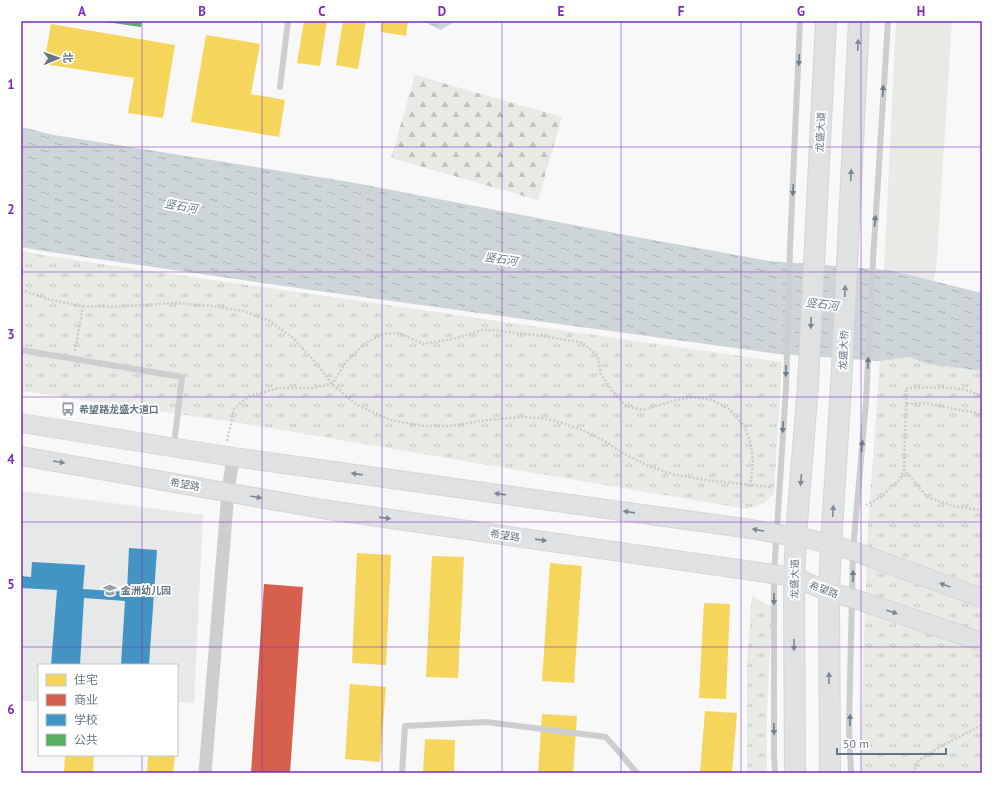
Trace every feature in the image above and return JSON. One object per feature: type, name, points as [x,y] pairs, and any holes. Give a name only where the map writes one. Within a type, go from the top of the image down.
[{"type":"main road","name":"龙盛大道","points":[[795,773],[794,577],[786,535],[808,385],[826,21]]},
{"type":"main road","name":"龙盛大桥","points":[[831,544],[841,386],[859,21]]},
{"type":"main road","points":[[21,423],[228,456],[751,528],[831,544],[982,598]]},
{"type":"main road","name":"希望路","points":[[21,456],[322,509],[794,577],[828,592],[852,598],[982,642]]},
{"type":"main road","points":[[830,773],[828,592],[831,544]]},
{"type":"street","points":[[205,773],[228,492],[228,456]]},
{"type":"lane","points":[[280,87],[288,21]]},
{"type":"lane","points":[[775,773],[774,574],[786,535],[780,488],[786,388],[790,248],[800,21]]},
{"type":"lane","points":[[851,773],[849,726],[853,551],[866,402],[888,21]]},
{"type":"lane","points":[[21,350],[182,377],[174,447]]},
{"type":"lane","points":[[402,773],[405,726],[486,722],[606,737],[637,773]]},
{"type":"path","points":[[21,290],[51,300],[83,306],[113,307],[139,304],[174,303],[212,306],[243,311],[270,321],[294,339],[317,364],[332,384],[357,405],[390,420],[424,426],[449,426],[521,417],[542,418],[582,430],[603,440],[623,453],[648,466],[675,475],[780,488]]},
{"type":"path","points":[[74,359],[83,306]]},
{"type":"path","points":[[228,456],[234,409],[249,396],[279,388],[313,388],[332,384],[346,362],[364,344],[383,334],[398,334],[422,344],[453,339],[482,330],[493,330],[583,344],[597,355],[601,374],[613,392],[626,406],[643,410],[693,397],[712,400],[729,410],[745,427],[751,444],[753,464],[750,485]]},
{"type":"path","points":[[857,510],[882,497],[900,478],[904,468],[906,388],[960,389],[978,394],[982,397]]},
{"type":"path","points":[[906,404],[924,403],[977,413],[982,416]]},
{"type":"path","points":[[904,468],[927,497],[956,507],[982,510]]},
{"type":"path","points":[[913,773],[918,761],[982,725]]},
{"type":"shaded area","name":"金洲幼儿园","points":[[21,491],[203,515],[194,703],[178,702],[178,664],[38,664],[38,701],[21,701]]},
{"type":"green space","points":[[896,21],[952,21],[936,271],[933,281],[884,270]]},
{"type":"green space","points":[[415,75],[562,117],[538,200],[391,158]]},
{"type":"green space","points":[[21,251],[782,362],[774,493],[763,504],[747,509],[240,423],[21,391]]},
{"type":"green space","points":[[909,357],[927,364],[982,371],[982,773],[861,773],[868,527],[880,361]]},
{"type":"green space","points":[[752,596],[772,607],[767,715],[767,773],[747,773],[747,661]]},
{"type":"water","points":[[425,21],[456,21],[440,30]]},
{"type":"water","name":"竖石河","points":[[21,127],[54,135],[350,182],[770,261],[889,270],[982,293],[982,371],[927,364],[909,357],[880,361],[778,354],[304,289],[21,247]]},
{"type":"building: 住宅","points":[[304,21],[327,21],[320,66],[297,63]]},
{"type":"building: 住宅","points":[[343,21],[366,21],[358,69],[336,65]]},
{"type":"building: 住宅","points":[[382,21],[408,21],[406,36],[381,32]]},
{"type":"building: 住宅","points":[[51,24],[175,45],[163,118],[128,113],[134,78],[44,64]]},
{"type":"building: 住宅","points":[[206,35],[260,44],[251,94],[285,100],[279,137],[191,122]]},
{"type":"building: 住宅","points":[[357,553],[391,555],[386,665],[352,663]]},
{"type":"building: 住宅","points":[[432,556],[464,557],[458,678],[426,677]]},
{"type":"building: 住宅","points":[[550,563],[582,566],[574,683],[542,681]]},
{"type":"building: 住宅","points":[[704,603],[730,604],[726,699],[699,698]]},
{"type":"building: 住宅","points":[[350,684],[386,687],[380,762],[345,759]]},
{"type":"building: 住宅","points":[[705,711],[737,713],[732,773],[700,773]]},
{"type":"building: 住宅","points":[[542,714],[577,716],[573,773],[538,773]]},
{"type":"building: 住宅","points":[[425,739],[455,740],[454,773],[423,773]]},
{"type":"building: 住宅","points":[[65,756],[94,756],[93,773],[64,773]]},
{"type":"building: 住宅","points":[[148,756],[175,756],[173,773],[147,773]]},
{"type":"building: 商业","points":[[264,584],[303,587],[290,773],[251,773]]},
{"type":"building: 学校","points":[[129,548],[157,550],[149,664],[121,664],[125,601],[84,598],[80,664],[51,664],[57,590],[21,588],[21,576],[31,577],[32,562],[85,565],[83,589],[127,592]]},
{"type":"building: 公共","points":[[142,21],[141,27],[106,22]]},
{"type":"place","name":"希望路龙盛大道口","points":[[68,409]]},
{"type":"place","name":"金洲幼儿园","points":[[110,590]]}]
